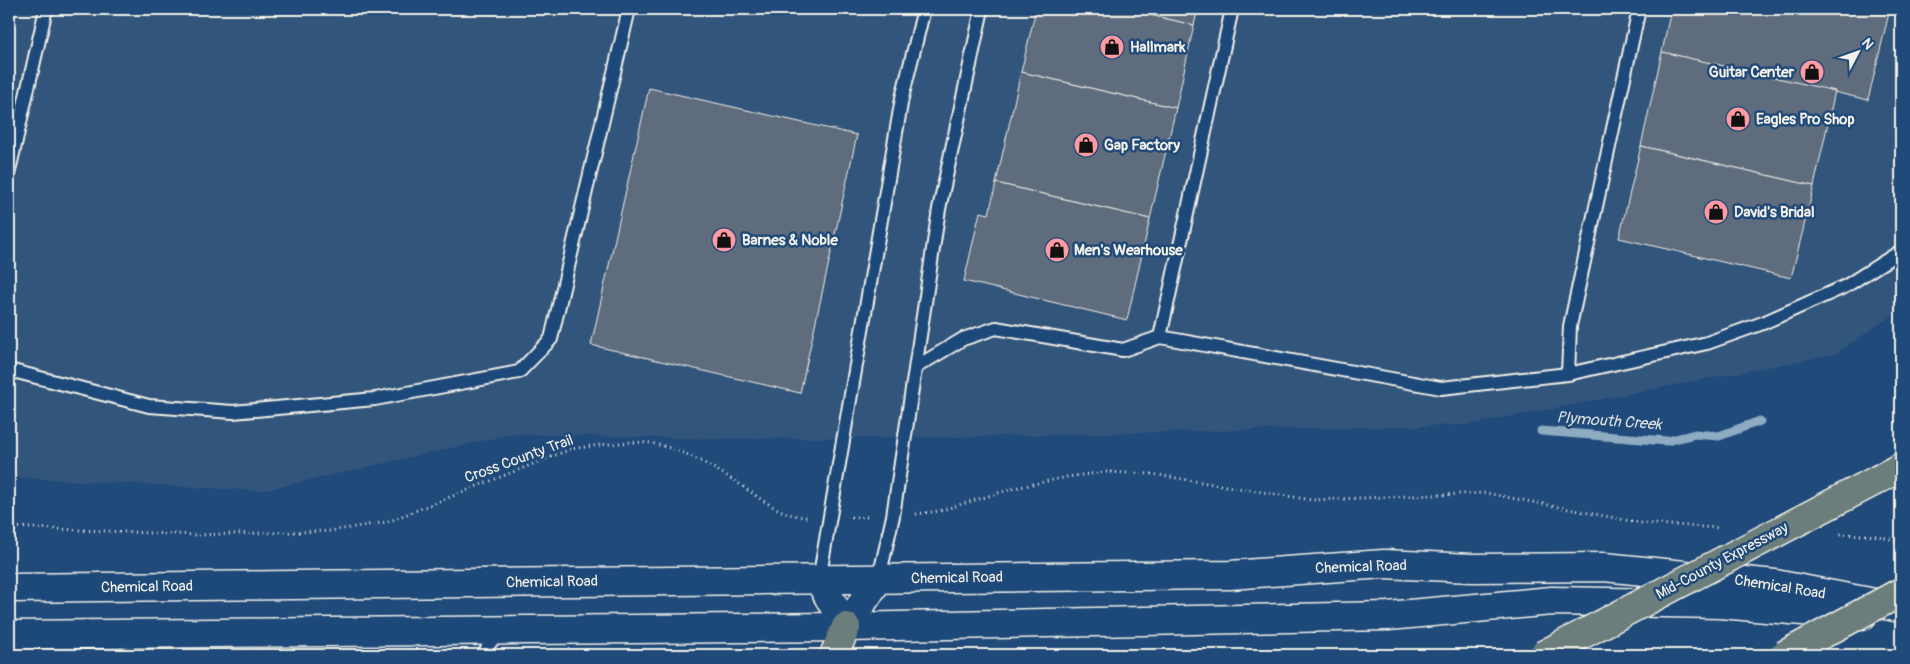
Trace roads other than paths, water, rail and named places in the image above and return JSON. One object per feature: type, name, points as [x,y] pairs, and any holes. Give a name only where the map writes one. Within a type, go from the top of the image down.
[{"type":"highway","name":"Mid-County Expressway","points":[[1543,655],[1901,467]]},
{"type":"highway","points":[[1784,655],[1901,592]]},
{"type":"highway","points":[[834,655],[846,627]]},
{"type":"main road","name":"Chemical Road","points":[[9,588],[1230,575],[1384,564],[1472,568],[1604,567],[1775,584],[1901,608]]},
{"type":"main road","points":[[819,580],[846,627],[880,578]]},
{"type":"main road","name":"Chemical Road","points":[[9,635],[846,627],[1388,616],[1552,601],[1720,604],[1901,620]]},
{"type":"lane","points":[[9,170],[46,9]]},
{"type":"lane","points":[[9,370],[149,406],[233,412],[375,399],[519,372],[551,339],[630,9]]},
{"type":"lane","points":[[819,580],[902,98],[924,9]]},
{"type":"lane","points":[[880,578],[893,516],[939,209],[982,9]]},
{"type":"lane","points":[[1160,337],[1232,9]]},
{"type":"lane","points":[[1568,374],[1570,326],[1639,9]]},
{"type":"lane","points":[[916,367],[963,339],[996,328],[1123,350],[1160,337],[1441,388],[1568,374],[1707,344],[1763,323],[1846,286],[1901,251]]},
{"type":"lane","points":[[484,655],[496,631]]},
{"type":"waterway","name":"Plymouth Creek","points":[[1541,431],[1667,441],[1695,434],[1719,436],[1760,421]]},
{"type":"place","name":"Hallmark","points":[[1112,47]]},
{"type":"place","name":"Guitar Center","points":[[1812,72]]},
{"type":"place","name":"Eagles Pro Shop","points":[[1738,119]]},
{"type":"place","name":"Gap Factory","points":[[1086,145]]},
{"type":"place","name":"David's Bridal","points":[[1716,212]]},
{"type":"place","name":"Barnes & Noble","points":[[724,240]]},
{"type":"place","name":"Men's Wearhouse","points":[[1057,250]]}]
